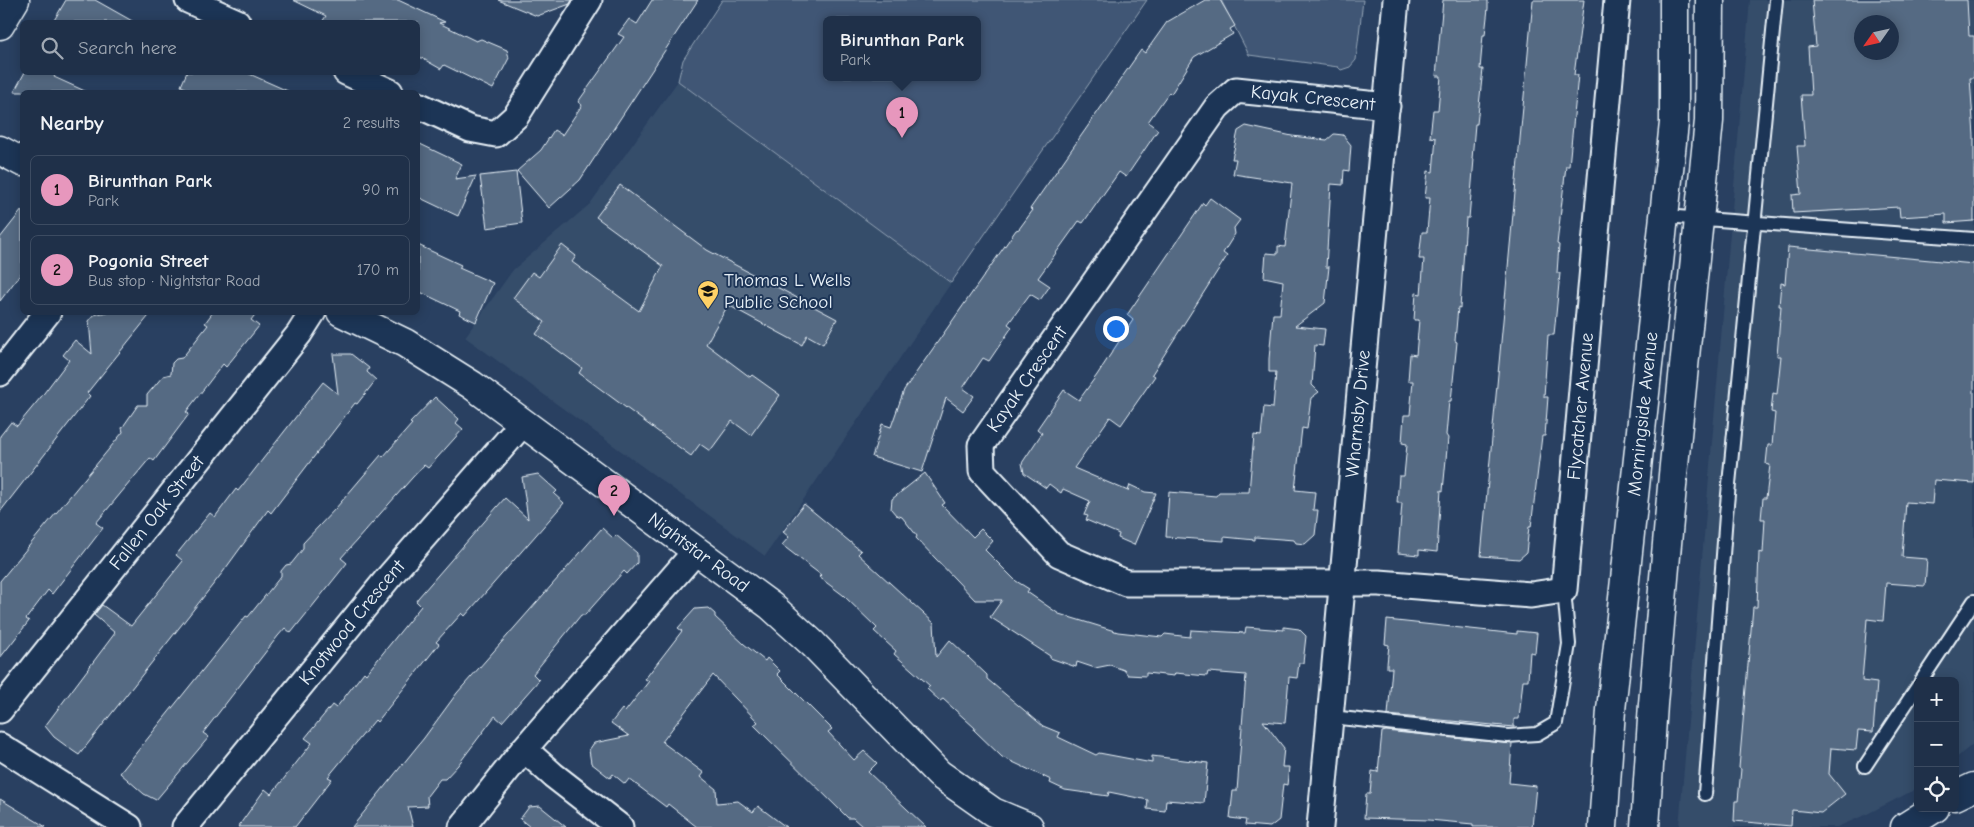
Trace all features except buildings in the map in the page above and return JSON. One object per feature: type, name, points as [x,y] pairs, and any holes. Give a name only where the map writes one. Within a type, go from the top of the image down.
[{"type":"main road","points":[[0,24],[15,0]]},
{"type":"main road","name":"Morningside Avenue","points":[[1603,827],[1611,710],[1674,123],[1674,0]]},
{"type":"main road","name":"Morningside Avenue","points":[[1645,827],[1653,704],[1673,476],[1709,120],[1710,0]]},
{"type":"main road","points":[[0,150],[20,161]]},
{"type":"main road","name":"Nightstar Road","points":[[347,315],[405,343],[472,385],[771,606],[813,644],[939,774],[992,812],[1028,827]]},
{"type":"main road","points":[[1638,472],[1673,476]]},
{"type":"main road","points":[[1959,794],[1974,787]]},
{"type":"main road","points":[[1905,827],[1929,812]]},
{"type":"street","points":[[188,0],[233,20]]},
{"type":"street","points":[[420,106],[470,129],[496,134],[516,116],[589,0]]},
{"type":"street","name":"Wharnsby Drive","points":[[1320,827],[1332,718],[1342,584],[1396,0]]},
{"type":"street","name":"Flycatcher Avenue","points":[[1564,590],[1617,0]]},
{"type":"street","points":[[353,75],[386,90]]},
{"type":"street","name":"Kayak Crescent","points":[[1342,584],[1126,583],[1059,554],[982,471],[982,444],[1217,107],[1236,90],[1387,106]]},
{"type":"street","points":[[0,373],[46,315]]},
{"type":"street","name":"Fallen Oak Street","points":[[0,710],[299,334],[311,315]]},
{"type":"street","name":"Knotwood Crescent","points":[[185,827],[388,578],[523,423]]},
{"type":"street","points":[[462,827],[524,749],[696,550]]},
{"type":"street","points":[[1342,584],[1379,583],[1531,595],[1564,590]]},
{"type":"street","points":[[0,746],[130,827]]},
{"type":"street","points":[[524,749],[553,775],[620,827]]},
{"type":"lane","points":[[1706,794],[1726,515],[1776,0]]},
{"type":"lane","points":[[1664,216],[1974,239]]},
{"type":"lane","points":[[1332,718],[1508,736],[1537,734],[1556,723],[1569,644],[1564,590]]},
{"type":"lane","points":[[1924,677],[1974,601]]},
{"type":"lane","points":[[1865,766],[1914,692]]},
{"type":"shaded area","points":[[722,0],[1147,0],[951,283],[678,81],[683,60]]},
{"type":"shaded area","points":[[1221,0],[1363,0],[1356,60],[1350,67],[1341,70],[1338,67],[1249,55]]},
{"type":"shaded area","points":[[1750,0],[1974,0],[1974,743],[1959,756],[1959,677],[1914,677],[1914,790],[1837,827],[1679,827]]},
{"type":"shaded area","name":"Thomas L Wells Public School","points":[[678,81],[951,283],[765,556],[465,337],[513,270],[590,204]]},
{"type":"place","name":"Birunthan Park","points":[[902,138]]},
{"type":"place","name":"Thomas L Wells Public School","points":[[708,310]]},
{"type":"place","name":"Pogonia Street","points":[[614,516]]}]
